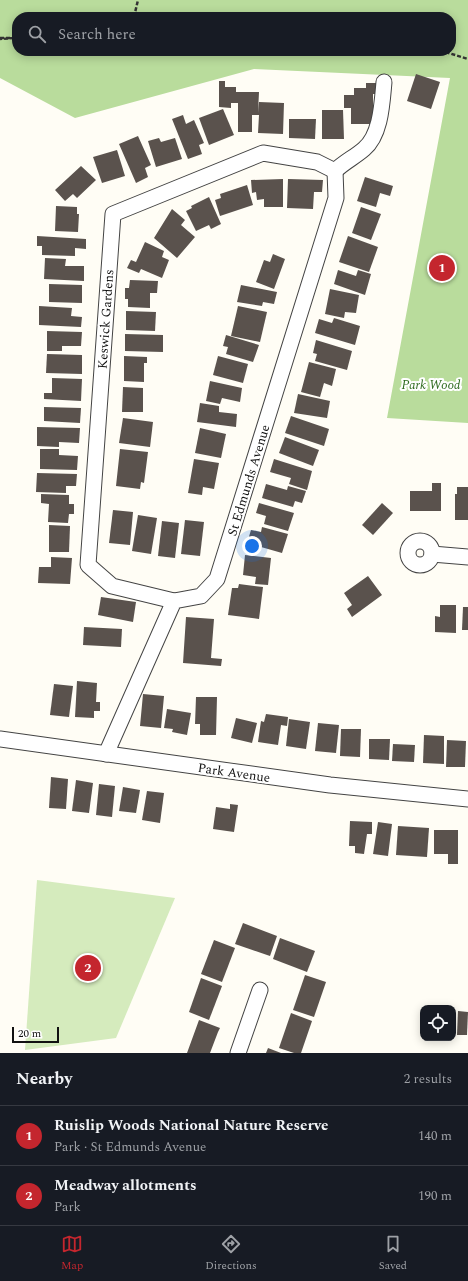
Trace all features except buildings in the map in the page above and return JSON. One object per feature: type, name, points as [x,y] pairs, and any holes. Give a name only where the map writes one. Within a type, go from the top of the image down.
[{"type":"street","points":[[335,171],[342,164],[365,148],[373,134],[381,113],[384,82]]},
{"type":"street","name":"Keswick Gardens","points":[[174,601],[112,586],[88,565],[113,214],[263,153],[317,162],[335,171]]},
{"type":"street","name":"St Edmunds Avenue","points":[[174,601],[201,596],[217,579],[336,198],[335,171]]},
{"type":"street","points":[[432,554],[468,557]]},
{"type":"street","points":[[106,754],[174,601]]},
{"type":"street","name":"Park Avenue","points":[[0,739],[330,785],[468,798]]},
{"type":"street","points":[[238,1053],[260,990]]},
{"type":"path","points":[[135,12],[138,0]]},
{"type":"path","points":[[0,38],[12,37]]},
{"type":"path","points":[[456,55],[468,59]]},
{"type":"green space","name":"Park Wood","points":[[0,0],[468,0],[468,423],[387,418],[450,78],[254,69],[75,118],[0,78]]},
{"type":"green space","points":[[37,880],[175,898],[116,1038],[25,1050]]},
{"type":"place","name":"Ruislip Woods National Nature Reserve","points":[[442,268]]},
{"type":"place","name":"Meadway allotments","points":[[88,968]]}]
